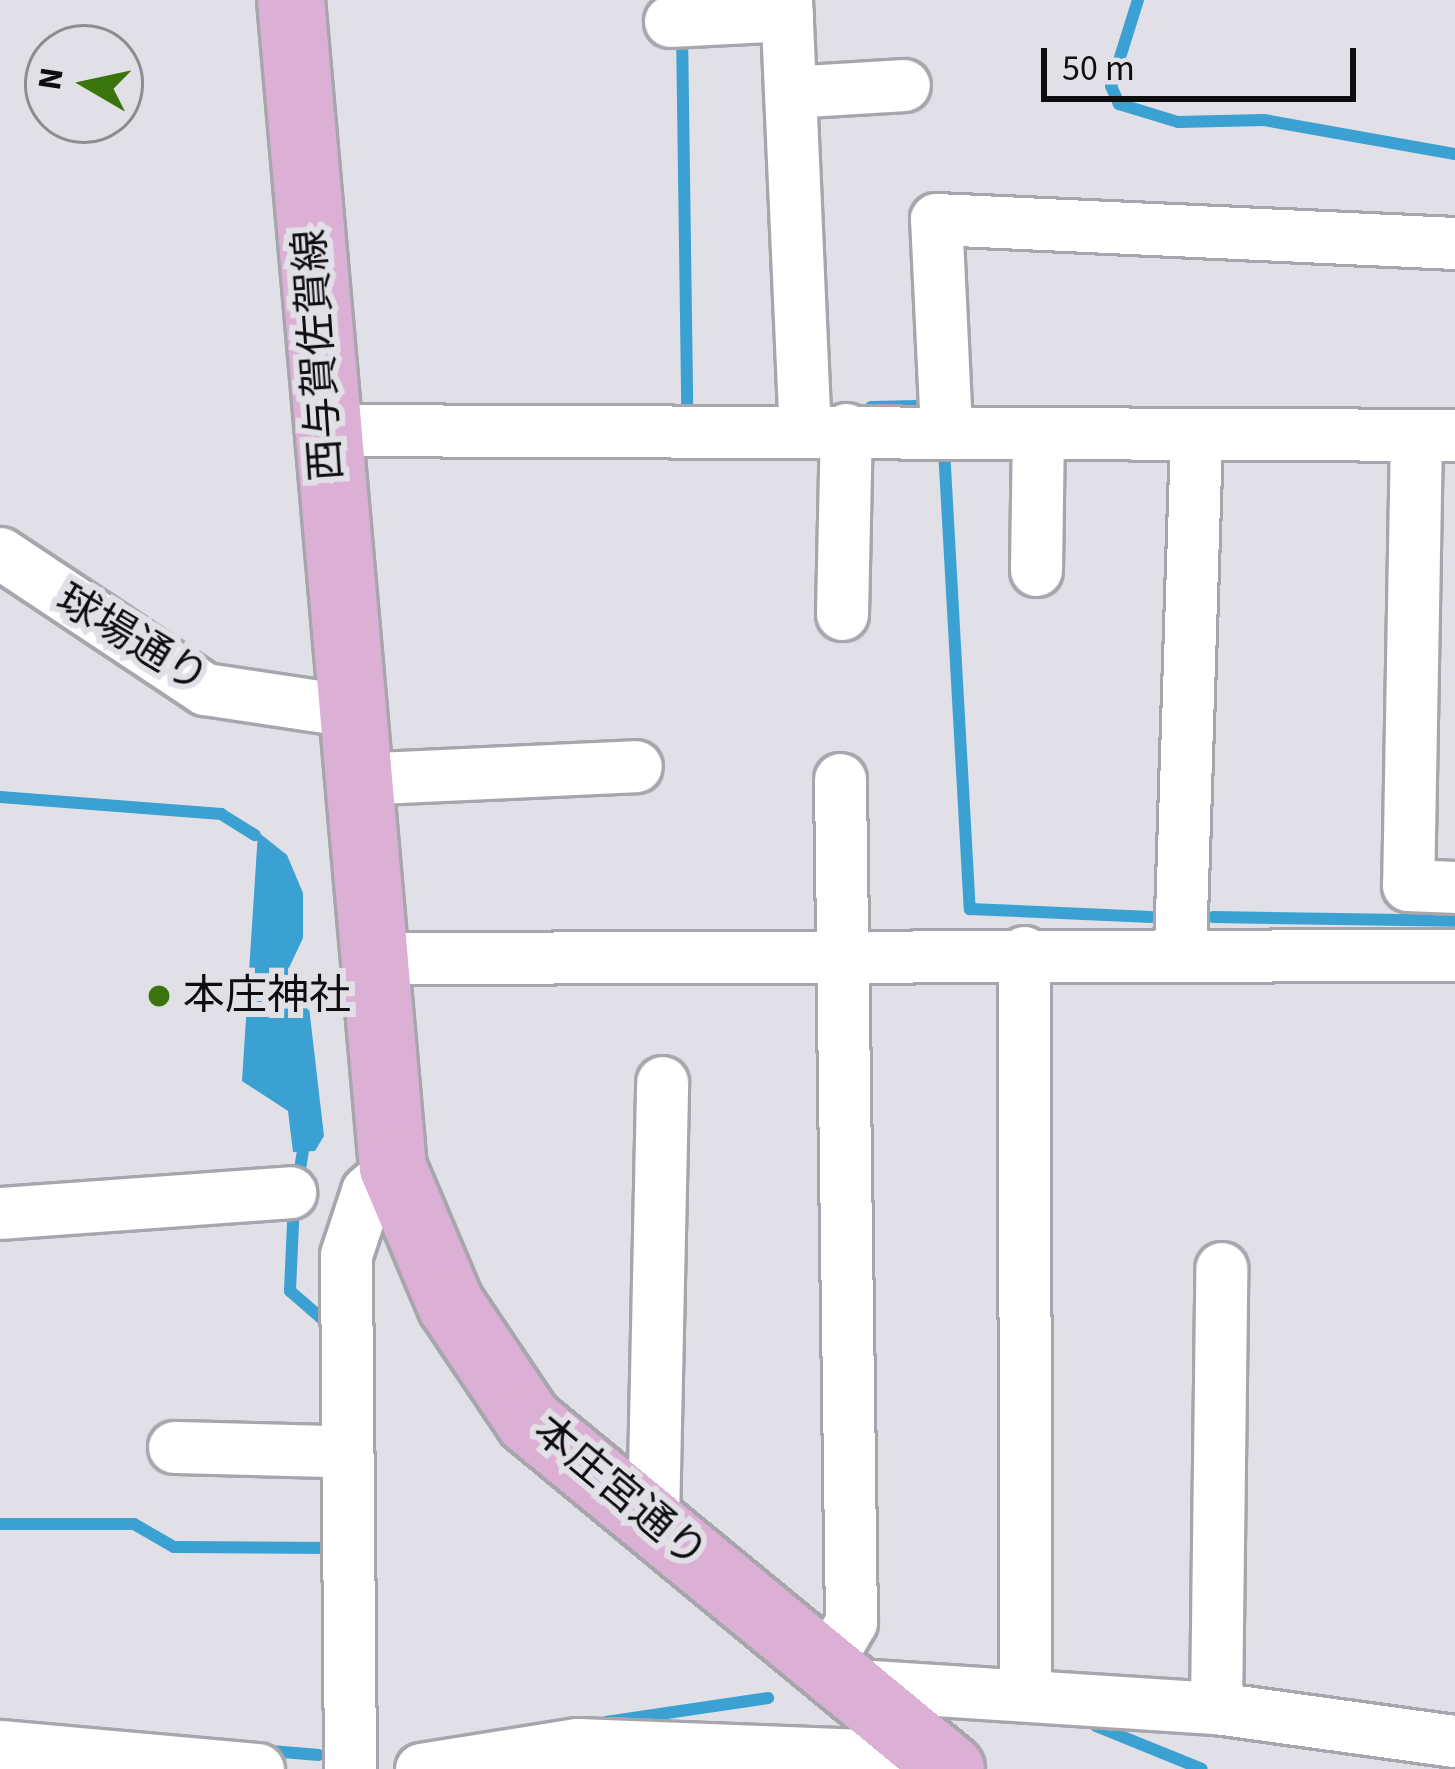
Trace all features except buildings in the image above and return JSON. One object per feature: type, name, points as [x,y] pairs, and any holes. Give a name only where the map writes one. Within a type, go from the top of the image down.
[{"type":"main road","name":"西与賀佐賀線","points":[[291,0],[346,710]]},
{"type":"main road","name":"本庄宮通り","points":[[346,710],[377,958],[393,1168],[451,1305],[529,1421],[843,1673],[944,1764]]},
{"type":"street","points":[[679,21],[787,8],[790,92],[842,614]]},
{"type":"street","points":[[790,92],[904,86]]},
{"type":"street","points":[[946,429],[936,219],[1455,243]]},
{"type":"street","points":[[325,430],[946,429],[1196,438],[1436,435],[1408,885],[1455,887]]},
{"type":"street","points":[[1036,570],[1038,433]]},
{"type":"street","points":[[1180,947],[1196,438]]},
{"type":"street","name":"球場通り","points":[[0,553],[205,689],[346,710]]},
{"type":"street","points":[[354,779],[636,766]]},
{"type":"street","points":[[839,779],[848,953],[850,1622],[843,1673],[1025,1694],[1216,1708],[1455,1741]]},
{"type":"street","points":[[377,958],[1180,947],[1455,955]]},
{"type":"street","points":[[1024,952],[1025,1694]]},
{"type":"street","points":[[653,1520],[662,1082]]},
{"type":"street","points":[[350,1769],[346,1255],[367,1191],[393,1168]]},
{"type":"street","points":[[0,1213],[290,1192]]},
{"type":"street","points":[[1216,1708],[1221,1268]]},
{"type":"street","points":[[174,1448],[322,1451]]},
{"type":"street","points":[[421,1769],[578,1744],[944,1764]]},
{"type":"street","points":[[0,1746],[258,1769]]},
{"type":"water","points":[[258,832],[287,855],[303,893],[303,938],[288,970],[306,981],[324,1136],[315,1151],[293,1152],[288,1111],[242,1081]]},
{"type":"waterway","points":[[1138,0],[1111,86],[1119,104],[1178,122],[1264,120],[1455,154]]},
{"type":"waterway","points":[[682,31],[687,410],[696,410]]},
{"type":"waterway","points":[[871,407],[918,406]]},
{"type":"waterway","points":[[944,449],[970,909],[1151,917]]},
{"type":"waterway","points":[[0,797],[221,814],[255,835]]},
{"type":"waterway","points":[[1213,917],[1455,921]]},
{"type":"waterway","points":[[298,1182],[303,1152]]},
{"type":"waterway","points":[[294,1202],[290,1291],[328,1324]]},
{"type":"waterway","points":[[0,1524],[134,1524],[174,1547],[334,1548]]},
{"type":"waterway","points":[[606,1722],[768,1698]]},
{"type":"waterway","points":[[1096,1726],[1202,1769]]},
{"type":"waterway","points":[[259,1750],[319,1755]]},
{"type":"place","name":"本庄神社","points":[[159,996]]}]
